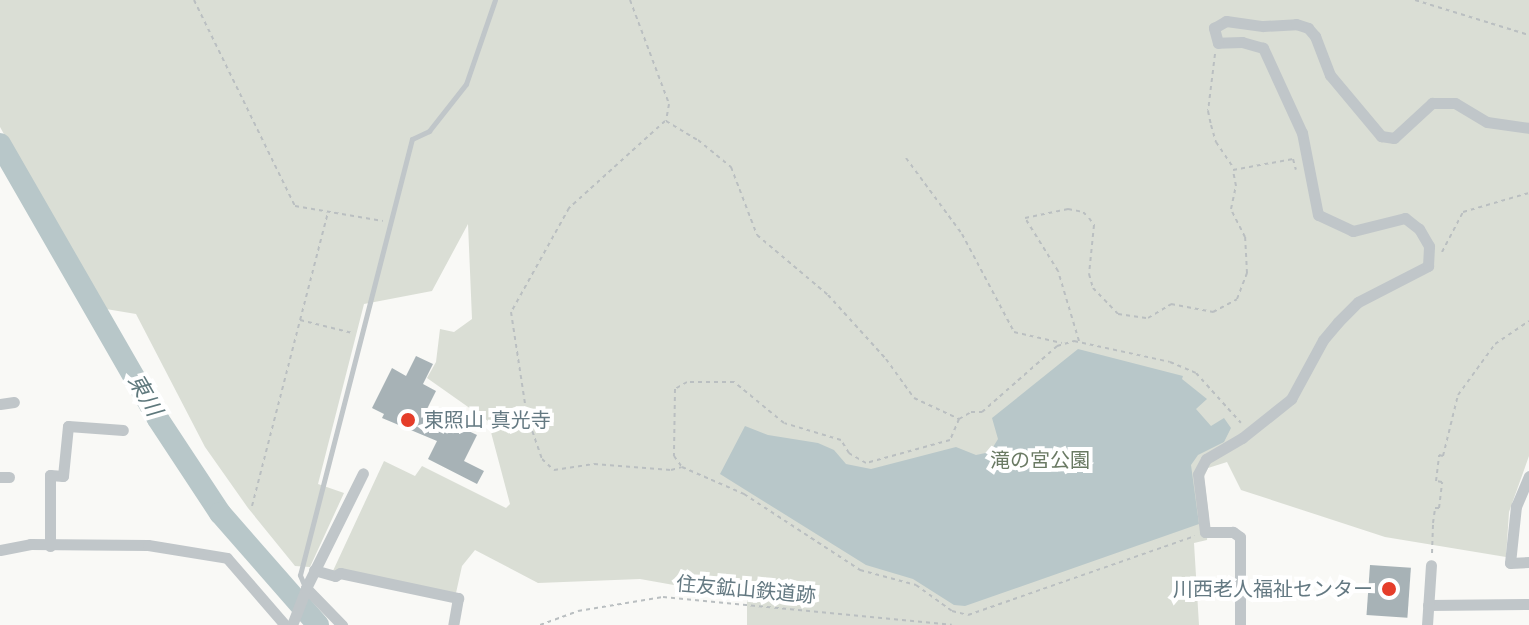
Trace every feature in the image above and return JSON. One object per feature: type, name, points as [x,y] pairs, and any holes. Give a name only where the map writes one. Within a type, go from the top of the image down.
[{"type":"street","points":[[1240,625],[1240,537],[1233,532],[1205,532],[1198,474],[1206,459],[1242,438],[1291,399],[1323,340],[1358,302],[1428,266],[1429,246],[1419,229],[1405,218],[1353,231],[1318,215],[1302,133],[1263,48],[1216,41],[1214,28],[1226,21],[1263,26],[1296,24],[1308,28],[1322,50],[1330,75],[1381,136],[1394,138],[1432,103],[1455,103],[1487,122],[1529,128]]},
{"type":"street","points":[[0,404],[14,402]]},
{"type":"street","points":[[50,546],[50,475],[63,476],[68,426],[123,430]]},
{"type":"street","points":[[292,625],[305,589],[363,473]]},
{"type":"street","points":[[1529,476],[1516,506],[1510,563],[1529,562]]},
{"type":"street","points":[[0,550],[18,545],[148,545],[227,558],[285,625]]},
{"type":"street","points":[[1427,625],[1431,565]]},
{"type":"street","points":[[314,570],[458,598],[453,625]]},
{"type":"street","points":[[305,589],[342,625]]},
{"type":"street","points":[[1428,605],[1529,604]]},
{"type":"lane","points":[[305,589],[300,575],[412,139],[429,131],[466,84],[495,0]]},
{"type":"path","points":[[194,0],[295,206],[391,222]]},
{"type":"path","points":[[630,0],[669,104],[666,121],[569,208],[511,312],[527,416],[542,459],[554,470],[594,464],[671,470],[682,467]]},
{"type":"path","points":[[1415,0],[1467,13],[1529,35]]},
{"type":"path","points":[[1079,341],[1058,271],[1025,218],[1068,209],[1083,212],[1089,218],[1094,225],[1089,274],[1093,288],[1118,314],[1148,318],[1171,304],[1213,312],[1237,299],[1247,273],[1245,237],[1231,209],[1236,186],[1233,170],[1216,142],[1209,117],[1216,41]]},
{"type":"path","points":[[666,121],[698,140],[731,167],[757,235],[828,295],[886,359],[914,398],[959,419]]},
{"type":"path","points":[[906,158],[962,234],[1014,332],[1065,343]]},
{"type":"path","points":[[1233,170],[1293,159],[1300,178],[1313,187]]},
{"type":"path","points":[[1429,256],[1442,252],[1463,212],[1529,193]]},
{"type":"path","points":[[252,506],[328,211]]},
{"type":"path","points":[[300,320],[361,335]]},
{"type":"path","points":[[1431,565],[1433,523],[1435,508],[1439,508],[1442,482],[1436,481],[1439,455],[1443,456],[1458,395],[1495,344],[1529,321]]},
{"type":"path","points":[[1205,532],[968,615],[952,611],[916,585],[860,570],[744,494],[682,467],[674,456],[675,389],[687,382],[734,382],[784,423],[841,440],[849,453],[866,463],[950,440],[959,419],[971,412],[982,412],[1057,346],[1079,341],[1170,362],[1196,373],[1241,420]]},
{"type":"path","name":"住友鉱山鉄道跡","points":[[540,625],[578,611],[663,597],[952,625]]},
{"type":"green space","name":"滝の宮公園","points":[[0,0],[1529,0],[1529,456],[1509,512],[1506,557],[1385,537],[1241,490],[1227,462],[1208,468],[1204,477],[1209,517],[1207,540],[1194,543],[1199,625],[747,625],[747,598],[640,579],[538,583],[475,550],[462,566],[456,593],[332,573],[384,461],[415,476],[422,466],[506,508],[510,504],[488,421],[427,378],[436,362],[440,329],[454,332],[472,319],[468,224],[432,291],[364,304],[318,484],[344,493],[310,567],[295,566],[248,508],[205,447],[136,314],[100,308],[0,127]]},
{"type":"shaded area","points":[[1078,349],[1183,376],[1182,379],[1207,399],[1196,409],[1211,426],[1224,418],[1231,428],[1224,442],[1198,455],[1191,465],[1199,524],[965,606],[954,605],[913,579],[866,565],[720,474],[745,426],[768,435],[818,443],[834,450],[846,464],[871,469],[956,447],[976,455],[990,452],[998,439],[992,418]]},
{"type":"building","name":"東照山 真光寺","points":[[416,356],[433,364],[423,384],[436,391],[426,411],[477,435],[464,461],[484,471],[477,484],[428,459],[437,441],[382,418],[384,414],[372,408],[392,368],[406,376]]},
{"type":"building","name":"川西老人福祉センター","points":[[1370,565],[1411,568],[1407,618],[1367,615]]},
{"type":"waterway","name":"東川","points":[[0,144],[158,419],[220,513],[318,625]]},
{"type":"place","name":"東照山 真光寺","points":[[408,420]]},
{"type":"place","name":"川西老人福祉センター","points":[[1389,589]]}]
